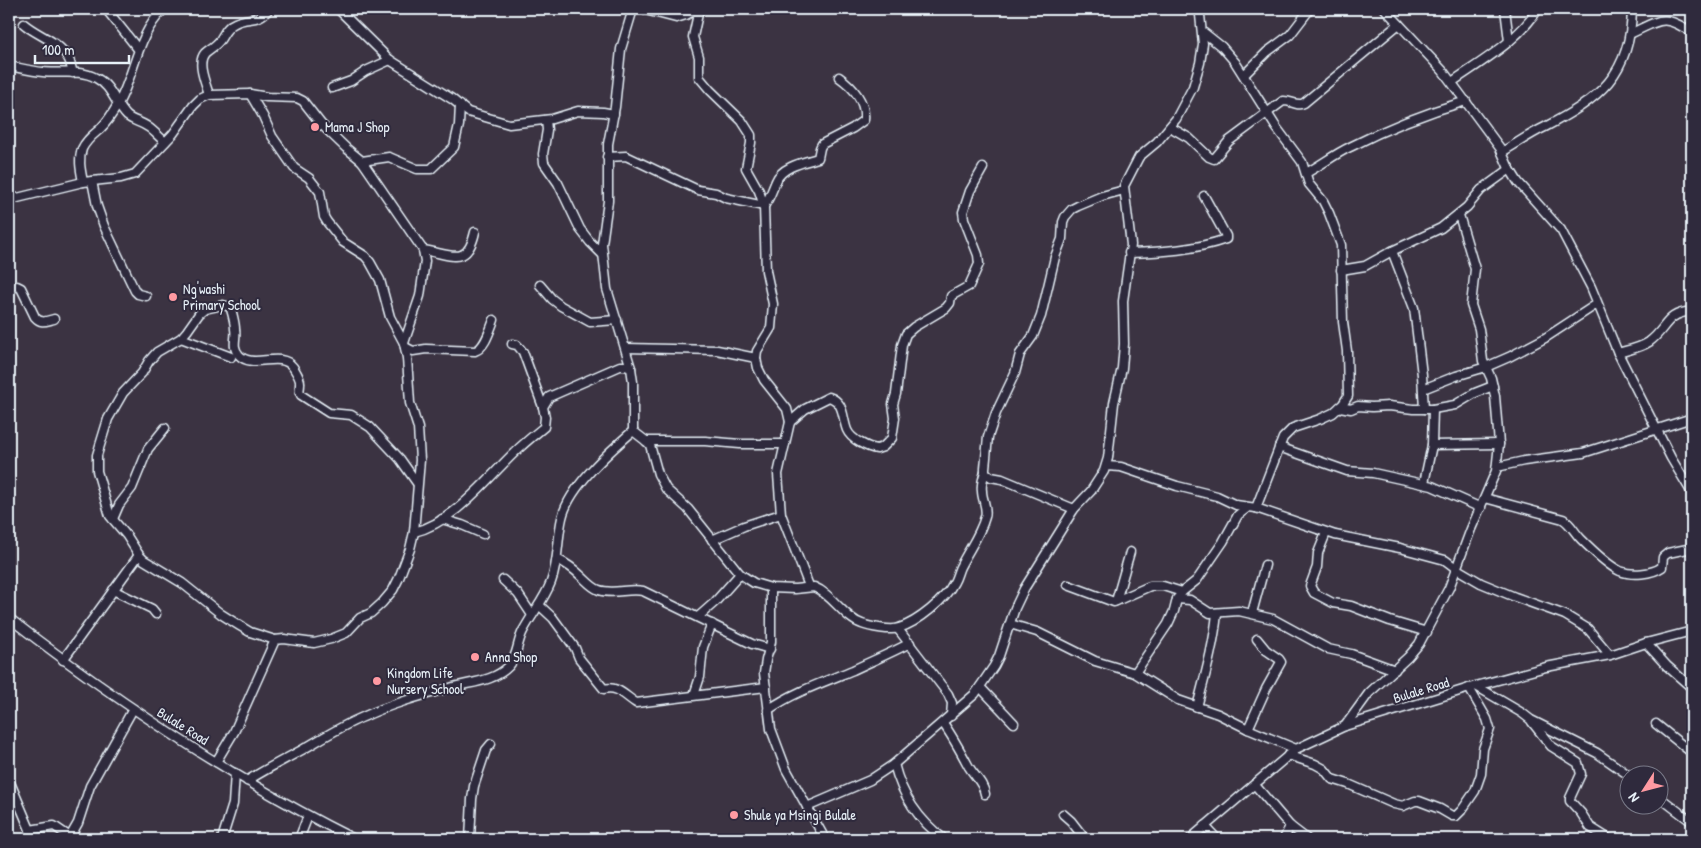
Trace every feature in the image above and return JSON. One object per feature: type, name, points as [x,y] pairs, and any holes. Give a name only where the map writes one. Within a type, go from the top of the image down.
[{"type":"street","points":[[106,9],[138,49]]},
{"type":"street","points":[[83,182],[80,165],[83,147],[118,105],[125,90],[138,49],[148,29],[164,9]]},
{"type":"street","points":[[209,95],[202,64],[204,54],[219,42],[230,25],[235,22],[262,17],[269,9]]},
{"type":"street","points":[[338,9],[390,60],[452,99],[468,112],[509,124],[546,120],[578,111],[614,114]]},
{"type":"street","points":[[247,780],[334,730],[365,716],[405,700],[485,680],[506,669],[514,660],[522,632],[552,581],[557,559],[562,517],[570,499],[598,464],[633,431],[633,382],[631,368],[607,289],[602,254],[608,201],[608,144],[614,114],[621,49],[633,9]]},
{"type":"street","points":[[640,9],[676,18],[698,9]]},
{"type":"street","points":[[698,9],[693,37],[700,59],[700,77],[710,90],[742,121],[751,135],[746,168],[764,206],[766,271],[773,296],[770,331],[757,351],[756,358],[758,368],[764,380],[787,409],[790,422],[778,474],[781,514],[809,586]]},
{"type":"street","points":[[806,806],[870,780],[894,764],[951,716],[980,688],[1002,649],[1020,597],[1074,509],[1096,484],[1106,466],[1123,357],[1123,301],[1131,242],[1124,190],[1129,174],[1139,157],[1157,142],[1170,127],[1193,87],[1203,44],[1201,9]]},
{"type":"street","points":[[1244,75],[1267,52],[1290,35],[1310,9]]},
{"type":"street","points":[[1385,9],[1428,53],[1452,82],[1502,152],[1510,169],[1526,192],[1561,230],[1597,304],[1618,353],[1671,458],[1692,493]]},
{"type":"street","points":[[1505,9],[1509,41]]},
{"type":"street","points":[[1452,82],[1509,41],[1526,25],[1538,9]]},
{"type":"street","points":[[1502,152],[1570,114],[1600,92],[1610,81],[1626,50],[1630,34],[1632,9]]},
{"type":"street","points":[[1630,34],[1659,20],[1667,20],[1679,24],[1692,33]]},
{"type":"street","points":[[24,24],[48,38],[68,56],[73,73]]},
{"type":"street","points":[[1170,127],[1183,133],[1212,159],[1218,155],[1229,140],[1284,101],[1299,105],[1304,103],[1398,24]]},
{"type":"street","points":[[1136,673],[1168,624],[1182,592],[1197,580],[1223,542],[1236,518],[1252,508],[1283,438],[1293,428],[1328,416],[1340,407],[1346,401],[1348,387],[1340,240],[1326,206],[1309,184],[1302,162],[1276,127],[1244,75],[1222,46],[1203,32]]},
{"type":"street","points":[[332,88],[390,60]]},
{"type":"street","points":[[9,66],[42,72],[90,75],[104,83],[113,93],[118,105],[132,120],[150,128],[165,142]]},
{"type":"street","points":[[764,206],[771,196],[779,176],[792,167],[818,158],[822,144],[864,120],[862,105],[854,90],[839,77]]},
{"type":"street","points":[[250,94],[272,136],[294,168],[309,178],[320,192],[324,217],[343,242],[365,256],[370,262],[380,280],[390,317],[404,345],[410,403],[418,428],[420,460],[414,532],[410,549],[393,590],[371,613],[360,618],[346,632],[331,639],[314,643],[279,638],[275,640],[250,632],[220,614],[182,583],[139,556],[127,536],[107,510],[96,471],[98,455],[108,419],[123,393],[142,373],[157,352],[181,338],[205,309],[223,305],[230,307],[236,331],[235,348],[240,356],[246,360],[279,360],[290,364],[300,378],[299,393],[301,395],[329,413],[351,416],[370,426],[400,458],[417,483]]},
{"type":"street","points":[[9,200],[83,182],[121,178],[135,174],[165,142],[193,106],[200,99],[209,95],[250,94],[267,97],[296,98],[303,101],[321,124],[362,161],[423,250],[425,261],[420,296],[404,345]]},
{"type":"street","points":[[1306,173],[1348,148],[1406,120],[1466,101]]},
{"type":"street","points":[[362,161],[389,157],[417,169],[431,169],[454,147],[459,125],[460,105]]},
{"type":"street","points":[[546,120],[544,162],[558,183],[580,229],[602,254]]},
{"type":"street","points":[[607,157],[626,156],[701,190],[716,193],[726,198],[764,206]]},
{"type":"street","points":[[790,422],[824,398],[832,398],[843,410],[847,431],[854,438],[877,450],[884,447],[891,440],[895,418],[893,404],[902,345],[906,334],[912,328],[946,308],[952,296],[969,286],[977,270],[979,258],[963,212],[970,191],[983,168]]},
{"type":"street","points":[[1341,270],[1365,266],[1441,228],[1459,214],[1477,194],[1510,169]]},
{"type":"street","points":[[92,181],[97,206],[104,226],[135,291],[146,296]]},
{"type":"street","points":[[633,431],[650,445],[658,474],[666,489],[682,502],[740,574],[754,582],[771,588],[795,590],[809,586],[819,589],[861,624],[898,629],[941,601],[954,584],[960,565],[972,546],[986,516],[982,489],[990,430],[1015,373],[1020,354],[1036,332],[1055,257],[1062,239],[1065,217],[1072,209],[1078,206],[1124,190]]},
{"type":"street","points":[[1129,253],[1159,252],[1194,247],[1226,239],[1204,196]]},
{"type":"street","points":[[1345,726],[1369,693],[1414,652],[1427,632],[1441,605],[1497,467],[1499,444],[1493,386],[1482,357],[1479,329],[1471,305],[1475,269],[1459,214]]},
{"type":"street","points":[[423,250],[455,256],[464,255],[468,252],[475,232]]},
{"type":"street","points":[[1392,252],[1414,308],[1424,409]]},
{"type":"street","points":[[540,285],[552,300],[590,322],[617,320]]},
{"type":"street","points":[[9,289],[17,286],[22,288],[38,321],[54,319]]},
{"type":"street","points":[[1423,389],[1456,376],[1486,368],[1545,338],[1597,304]]},
{"type":"street","points":[[1618,353],[1645,344],[1654,338],[1676,314],[1692,311]]},
{"type":"street","points":[[406,356],[413,351],[426,348],[479,350],[494,320]]},
{"type":"street","points":[[181,338],[231,358]]},
{"type":"street","points":[[414,532],[424,530],[453,512],[544,427],[543,407],[523,352],[517,345],[512,344]]},
{"type":"street","points":[[404,345],[413,351]]},
{"type":"street","points":[[626,348],[716,350],[756,358]]},
{"type":"street","points":[[543,407],[549,397],[569,388],[620,366],[631,368]]},
{"type":"street","points":[[1340,407],[1351,409],[1358,406],[1390,406],[1424,409],[1455,405],[1474,393],[1493,386]]},
{"type":"street","points":[[1424,483],[1432,445],[1433,408]]},
{"type":"street","points":[[1497,467],[1524,461],[1583,453],[1692,418]]},
{"type":"street","points":[[113,519],[119,505],[132,488],[148,449],[165,428]]},
{"type":"street","points":[[646,441],[785,444]]},
{"type":"street","points":[[1432,445],[1499,444]]},
{"type":"street","points":[[1279,447],[1348,471],[1373,473],[1424,483],[1444,490],[1480,508]]},
{"type":"street","points":[[1106,466],[1121,468],[1177,486],[1217,496],[1236,505],[1252,508],[1326,533],[1445,560],[1456,569],[1481,583],[1515,598],[1565,614],[1588,629],[1610,655]]},
{"type":"street","points":[[985,472],[992,477],[1002,479],[1074,509]]},
{"type":"street","points":[[1485,498],[1563,519],[1572,526],[1583,541],[1616,568],[1624,572],[1642,573],[1659,570],[1662,567],[1663,557],[1668,553],[1692,548]]},
{"type":"street","points":[[712,540],[744,526],[781,514]]},
{"type":"street","points":[[442,519],[483,534]]},
{"type":"street","points":[[1326,533],[1318,553],[1310,586],[1312,590],[1333,604],[1351,606],[1390,621],[1427,632]]},
{"type":"street","points":[[1116,601],[1130,552]]},
{"type":"street","points":[[63,660],[139,556]]},
{"type":"street","points":[[557,559],[571,567],[598,590],[605,592],[643,591],[752,644],[770,649]]},
{"type":"street","points":[[1252,613],[1266,565]]},
{"type":"street","points":[[698,617],[715,602],[740,574]]},
{"type":"street","points":[[503,580],[518,594],[532,615]]},
{"type":"street","points":[[1068,585],[1111,602],[1150,586],[1162,586],[1182,592]]},
{"type":"street","points":[[771,588],[770,649],[764,673],[771,729],[786,769],[825,839]]},
{"type":"street","points":[[113,590],[152,609],[156,614]]},
{"type":"street","points":[[1177,600],[1190,600],[1208,612],[1239,611],[1278,620],[1294,632],[1328,648],[1395,670]]},
{"type":"street","points":[[539,605],[553,618],[575,648],[579,658],[604,688],[610,687],[618,690],[633,702],[638,703],[766,687]]},
{"type":"street","points":[[1197,707],[1208,667],[1217,613]]},
{"type":"street","name":"Bulale Road","points":[[9,618],[63,660],[132,709],[234,773],[308,816],[354,839]]},
{"type":"street","points":[[694,695],[700,677],[703,647],[712,624]]},
{"type":"street","points":[[1010,624],[1038,632],[1095,660],[1136,673],[1171,696],[1218,714],[1296,749]]},
{"type":"street","points":[[898,629],[948,694],[952,703],[951,716]]},
{"type":"street","name":"Bulale Road","points":[[1190,839],[1296,749],[1345,726],[1472,687],[1546,667],[1610,655],[1692,631]]},
{"type":"street","points":[[1248,729],[1266,689],[1281,662],[1266,650],[1257,639]]},
{"type":"street","points":[[216,762],[234,732],[275,640]]},
{"type":"street","points":[[768,710],[814,684],[852,670],[910,643]]},
{"type":"street","points":[[1646,643],[1667,666],[1692,688]]},
{"type":"street","points":[[1472,687],[1522,713],[1531,720],[1597,753],[1618,768]]},
{"type":"street","points":[[1288,755],[1315,764],[1324,769],[1332,778],[1394,804],[1403,806],[1416,801],[1440,809],[1451,816],[1456,816],[1475,792],[1481,774],[1483,749],[1489,731],[1487,719],[1472,687]]},
{"type":"street","points":[[980,688],[1014,723]]},
{"type":"street","points":[[30,830],[54,826],[71,838],[80,818],[90,786],[132,709]]},
{"type":"street","points":[[1531,720],[1551,746],[1578,762],[1581,774],[1570,801],[1590,827],[1607,837]]},
{"type":"street","points":[[944,722],[970,768],[983,784],[985,794]]},
{"type":"street","points":[[1656,724],[1692,753]]},
{"type":"street","points":[[470,839],[474,786],[486,750],[491,744]]},
{"type":"street","points":[[894,764],[899,782],[912,805],[930,829],[944,839]]},
{"type":"street","points":[[222,839],[233,804],[234,773]]},
{"type":"street","points":[[9,780],[34,839]]},
{"type":"street","points":[[1255,785],[1290,826],[1307,839]]},
{"type":"street","points":[[1668,804],[1692,822]]},
{"type":"street","points":[[1063,814],[1085,839]]},
{"type":"street","points":[[299,839],[308,816]]},
{"type":"street","points":[[1205,826],[1217,839]]},
{"type":"street","points":[[1284,839],[1290,826]]},
{"type":"street","points":[[1591,839],[1607,837]]},
{"type":"street","points":[[182,839],[195,839]]},
{"type":"place","name":"Mama J Shop","points":[[315,127]]},
{"type":"place","name":"Ng'washi Primary School","points":[[173,297]]},
{"type":"place","name":"Anna Shop","points":[[475,657]]},
{"type":"place","name":"Kingdom Life Nursery School","points":[[377,681]]},
{"type":"place","name":"Shule ya Msingi Bulale","points":[[734,815]]}]
